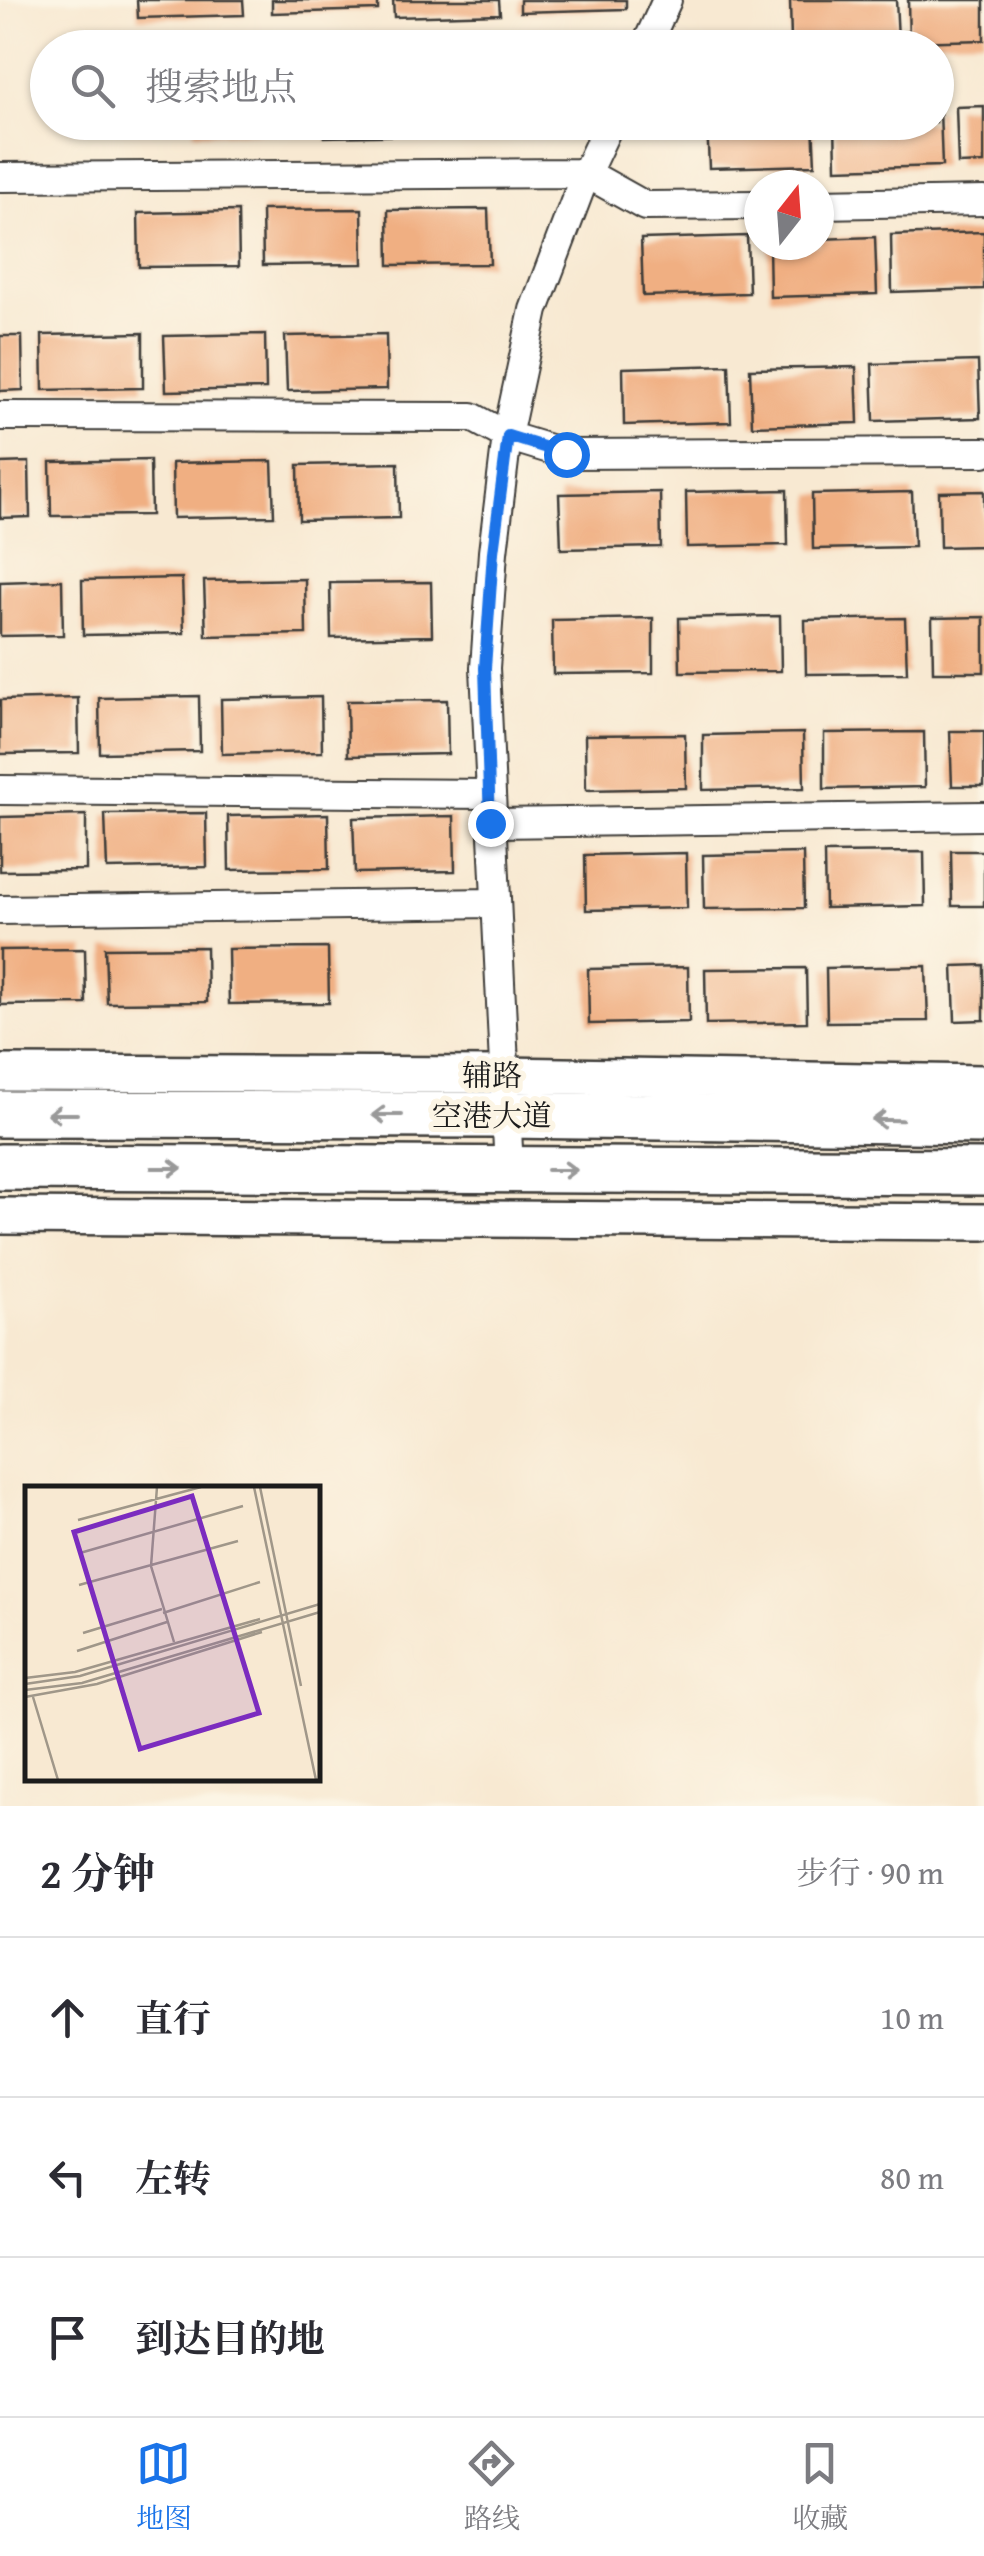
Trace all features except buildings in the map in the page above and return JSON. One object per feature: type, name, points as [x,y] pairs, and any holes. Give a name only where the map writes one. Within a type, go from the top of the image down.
[{"type":"main road","name":"空港大道","points":[[0,1114],[504,1095],[984,1121]]},
{"type":"main road","name":"空港大道","points":[[0,1167],[984,1172]]},
{"type":"street","points":[[653,30],[667,0]]},
{"type":"street","points":[[508,1170],[485,668],[493,552],[508,436],[534,310],[602,140]]},
{"type":"street","points":[[0,177],[586,173],[645,206],[744,205]]},
{"type":"street","points":[[834,204],[984,201]]},
{"type":"street","points":[[0,416],[472,418],[508,436],[566,454],[984,452]]},
{"type":"street","points":[[0,790],[489,794]]},
{"type":"street","points":[[490,823],[984,816]]},
{"type":"street","points":[[0,910],[494,903]]},
{"type":"street","name":"辅路","points":[[0,1073],[504,1095],[984,1083]]},
{"type":"street","points":[[0,1216],[984,1222]]},
{"type":"route","points":[[490,823],[485,668],[493,552],[508,436],[566,454]]}]
